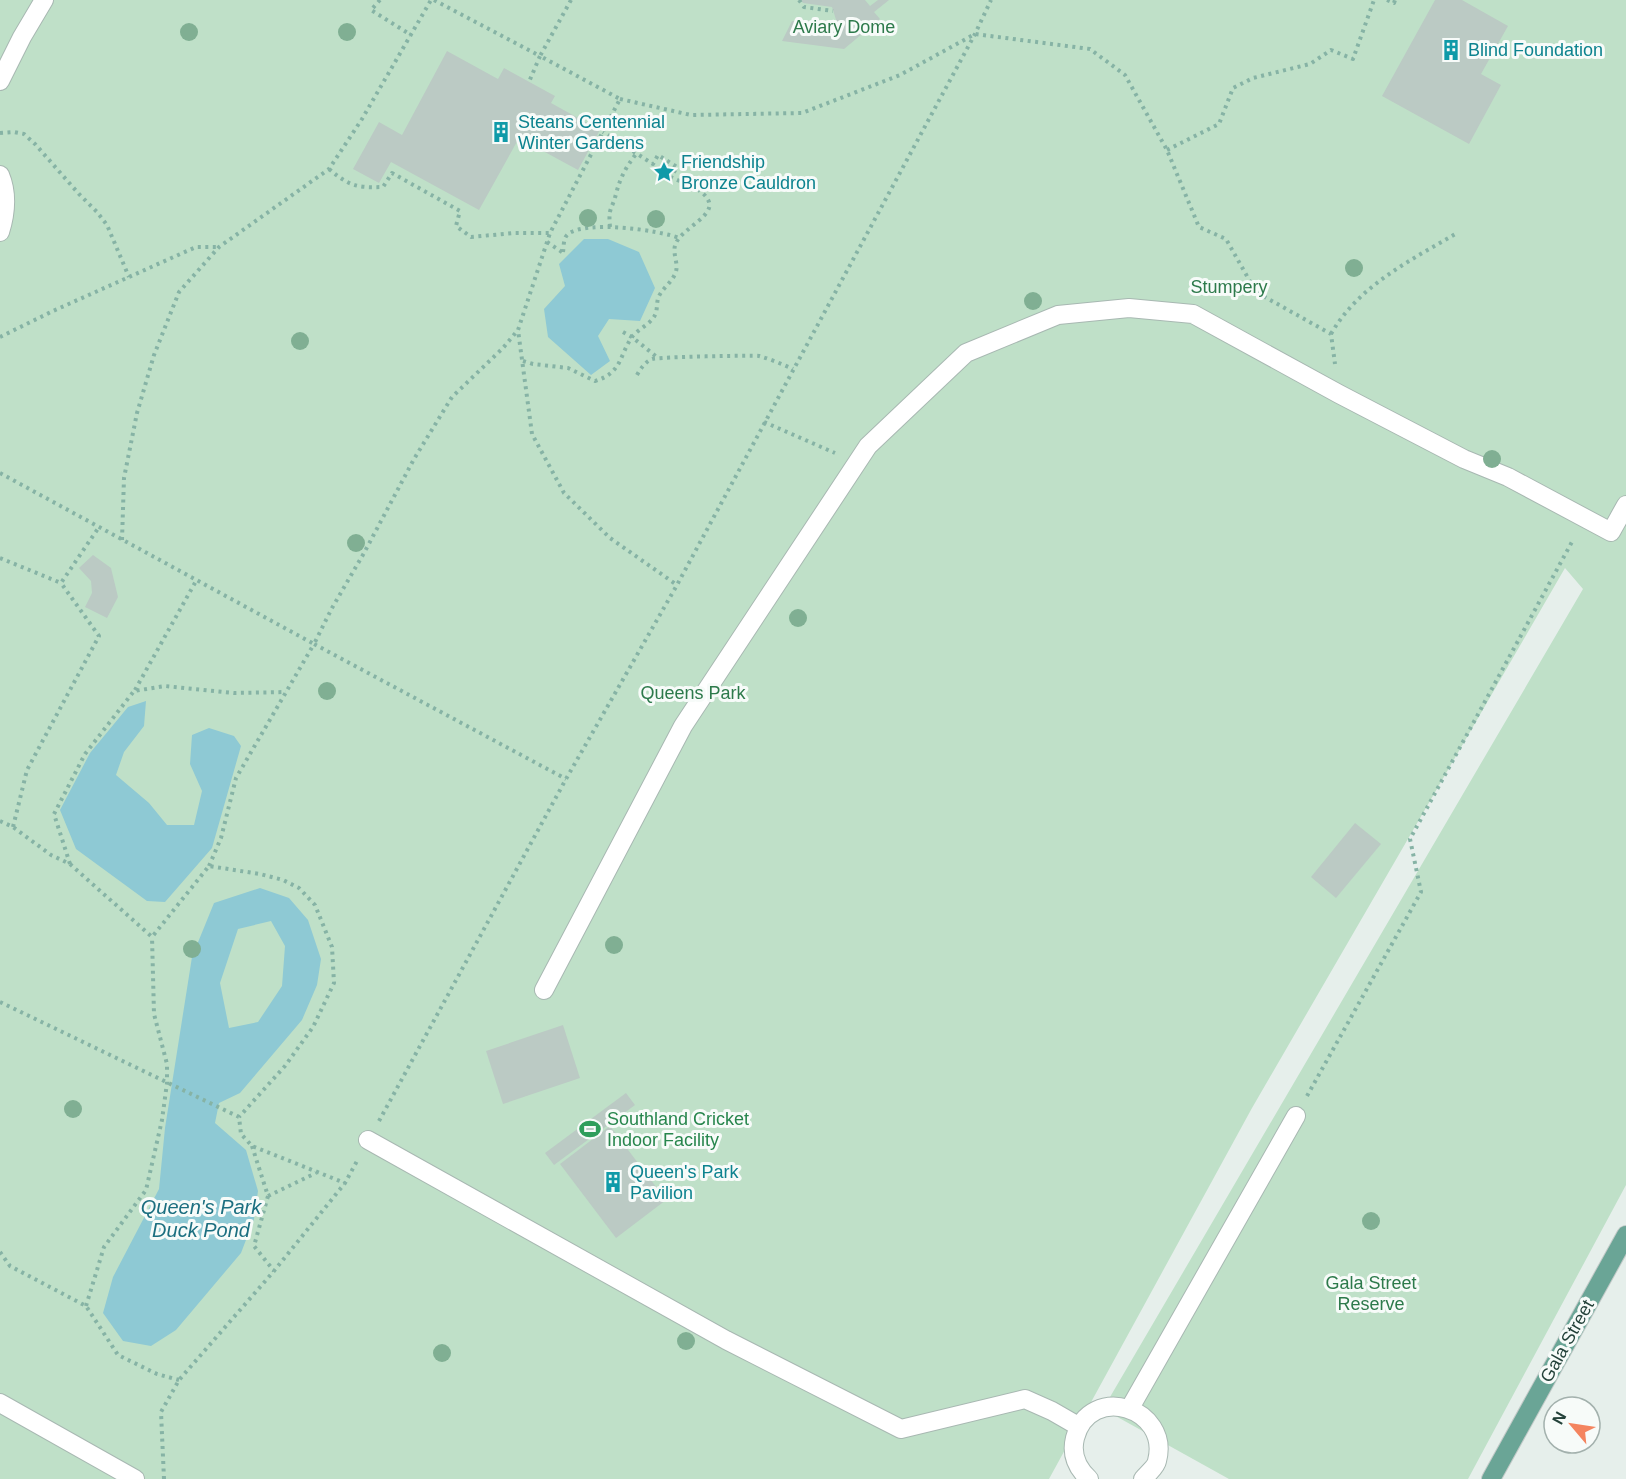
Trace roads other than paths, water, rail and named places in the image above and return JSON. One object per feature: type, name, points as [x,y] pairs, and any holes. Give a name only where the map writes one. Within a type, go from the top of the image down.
[{"type":"main road","name":"Gala Street","points":[[1491,1479],[1626,1235]]},
{"type":"street","points":[[0,81],[44,0]]},
{"type":"street","points":[[0,175],[5,192],[5,211],[0,232]]},
{"type":"street","points":[[544,990],[683,726],[857,462],[868,446],[966,352],[1058,315],[1129,308],[1193,314],[1339,394],[1464,459],[1508,477],[1611,532],[1626,504]]},
{"type":"street","points":[[1130,1408],[1296,1116]]},
{"type":"street","points":[[368,1140],[726,1340],[901,1429],[1024,1399],[1078,1425]]},
{"type":"street","points":[[0,1403],[135,1479]]},
{"type":"street","points":[[1089,1479],[1078,1469],[1073,1446],[1078,1425],[1091,1412],[1109,1406],[1130,1408],[1146,1419],[1158,1438],[1157,1462],[1143,1479]]},
{"type":"water","points":[[584,239],[608,239],[639,252],[655,288],[640,321],[609,319],[598,336],[610,361],[591,375],[548,337],[544,309],[565,286],[559,264]]},
{"type":"water","points":[[146,701],[144,726],[124,752],[116,775],[149,803],[167,825],[194,825],[202,791],[190,764],[192,735],[209,728],[234,736],[241,746],[212,848],[165,902],[147,901],[76,849],[60,810],[90,753],[128,707]]},
{"type":"water","name":"Queen's Park Duck Pond","points":[[260,888],[289,898],[308,920],[321,959],[317,985],[302,1020],[240,1093],[219,1103],[215,1123],[246,1150],[258,1191],[254,1219],[241,1253],[176,1330],[151,1346],[123,1341],[103,1313],[113,1277],[159,1189],[165,1128],[192,957],[214,903]],"holes":[[[271,921],[285,946],[282,986],[258,1022],[229,1028],[220,983],[238,929]]]},
{"type":"place","name":"Blind Foundation","points":[[1451,50]]},
{"type":"place","name":"Steans Centennial Winter Gardens","points":[[501,132]]},
{"type":"place","name":"Friendship Bronze Cauldron","points":[[664,172]]},
{"type":"place","name":"Southland Cricket Indoor Facility","points":[[590,1129]]},
{"type":"place","name":"Queen's Park Pavilion","points":[[613,1182]]},
{"type":"park label","name":"Aviary Dome","points":[[844,27]]},
{"type":"park label","name":"Stumpery","points":[[1229,287]]},
{"type":"park label","name":"Queens Park","points":[[693,693]]},
{"type":"park label","name":"Gala Street Reserve","points":[[1371,1293]]}]
